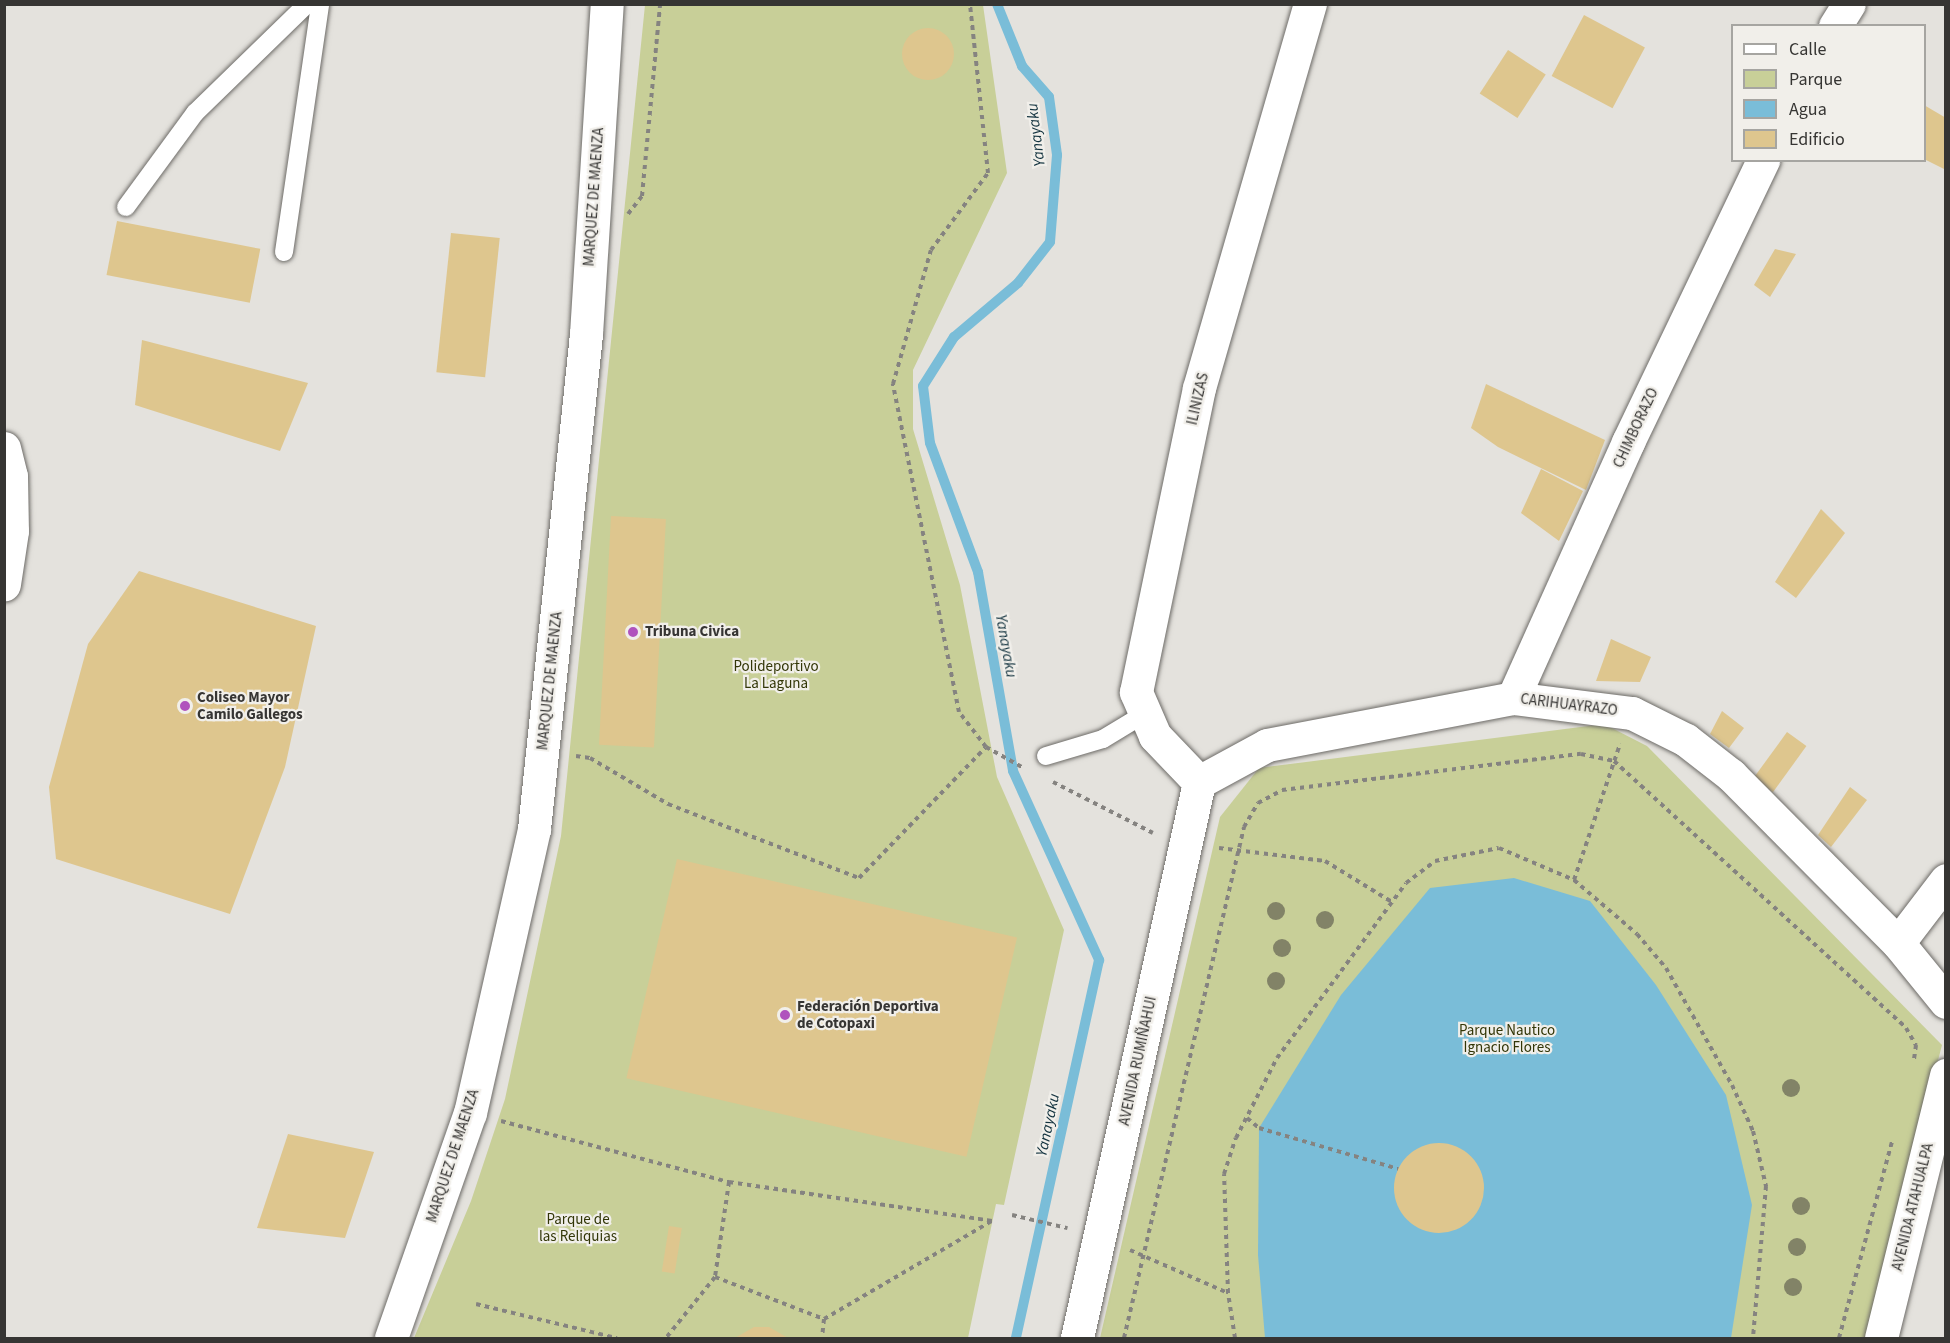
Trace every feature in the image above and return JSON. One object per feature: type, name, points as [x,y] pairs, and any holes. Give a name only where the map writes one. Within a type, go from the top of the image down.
[{"type":"street","name":"MARQUEZ DE MAENZA","points":[[392,1338],[470,1113],[534,829],[586,334],[607,4]]},
{"type":"street","name":"ILINIZAS","points":[[1199,782],[1155,736],[1136,692],[1199,388],[1310,4]]},
{"type":"street","points":[[1836,24],[1849,4]]},
{"type":"street","name":"CHIMBORAZO","points":[[1513,698],[1628,442],[1762,162]]},
{"type":"street","points":[[4,448],[11,476],[12,531],[4,584]]},
{"type":"street","name":"CARIHUAYRAZO","points":[[1199,782],[1267,745],[1513,698],[1632,713],[1686,740],[1731,775],[1898,943],[1946,1002]]},
{"type":"street","name":"AVENIDA RUMIÑAHUI","points":[[1077,1338],[1199,782]]},
{"type":"street","points":[[1898,943],[1946,880]]},
{"type":"street","name":"AVENIDA ATAHUALPA","points":[[1881,1338],[1946,1075]]},
{"type":"lane","points":[[126,207],[195,113],[307,4]]},
{"type":"lane","points":[[284,252],[320,4]]},
{"type":"lane","points":[[1046,756],[1103,739],[1146,713]]},
{"type":"path","points":[[622,222],[642,196],[660,4]]},
{"type":"path","points":[[970,4],[988,173],[931,250],[893,384],[959,712],[986,747],[1029,770]]},
{"type":"path","points":[[1574,880],[1632,713]]},
{"type":"path","points":[[542,750],[590,759],[668,804],[859,878],[986,747]]},
{"type":"path","points":[[1124,1338],[1249,814],[1258,803],[1282,790],[1581,754],[1614,761],[1906,1028],[1916,1045],[1912,1067]]},
{"type":"path","points":[[1049,780],[1151,833],[1239,852],[1325,861],[1392,902]]},
{"type":"path","points":[[1235,1338],[1228,1293],[1224,1174],[1246,1117],[1277,1058],[1406,883],[1435,861],[1499,848],[1574,880],[1637,934],[1666,968],[1753,1131],[1766,1186],[1753,1338]]},
{"type":"path","points":[[470,1113],[729,1182],[992,1221],[824,1319]]},
{"type":"path","points":[[1246,1117],[1259,1128],[1398,1169]]},
{"type":"path","points":[[1839,1338],[1894,1135]]},
{"type":"path","points":[[666,1338],[715,1277],[729,1182]]},
{"type":"path","points":[[1012,1215],[1068,1228]]},
{"type":"path","points":[[1101,1237],[1228,1293]]},
{"type":"path","points":[[715,1277],[824,1319]]},
{"type":"path","points":[[476,1304],[617,1338]]},
{"type":"path","points":[[822,1338],[824,1319]]},
{"type":"green space","points":[[645,5],[983,5],[1007,173],[913,370],[913,429],[960,585],[997,777],[1064,930],[1004,1205],[996,1204],[968,1338],[414,1338],[471,1201],[505,1099],[561,836]]},
{"type":"green space","name":"Parque Nautico Ignacio Flores","points":[[1604,724],[1647,746],[1942,1045],[1866,1338],[1100,1338],[1220,817],[1259,768]]},
{"type":"water","name":"Parque Nautico Ignacio Flores","points":[[1514,878],[1590,901],[1656,985],[1726,1095],[1752,1205],[1731,1338],[1265,1338],[1258,1255],[1259,1128],[1341,995],[1430,888]]},
{"type":"building","points":[[1584,15],[1645,47],[1613,108],[1552,76]]},
{"type":"building","points":[[923,28],[933,28],[947,35],[954,54],[947,73],[933,80],[923,80],[913,76],[906,69],[902,59],[902,49],[906,39],[913,32]]},
{"type":"building","points":[[1508,50],[1546,75],[1517,118],[1480,94]]},
{"type":"building","points":[[1926,106],[1946,118],[1946,170],[1926,160]]},
{"type":"building","points":[[117,221],[260,249],[250,303],[107,275]]},
{"type":"building","points":[[451,233],[500,238],[485,377],[436,372]]},
{"type":"building","points":[[1775,249],[1796,254],[1770,297],[1754,285]]},
{"type":"building","points":[[142,340],[308,383],[280,451],[135,405]]},
{"type":"building","points":[[1486,384],[1605,440],[1586,490],[1498,447],[1471,428]]},
{"type":"building","points":[[1541,469],[1583,491],[1559,541],[1521,513]]},
{"type":"building","points":[[1821,509],[1845,533],[1796,598],[1775,582]]},
{"type":"building","name":"Tribuna Civica","points":[[611,516],[666,519],[654,748],[599,745]]},
{"type":"building","name":"Coliseo Mayor Camilo Gallegos","points":[[139,571],[316,626],[285,767],[230,914],[56,859],[49,787],[88,644]]},
{"type":"building","points":[[1611,639],[1651,657],[1640,682],[1596,681]]},
{"type":"building","points":[[1722,711],[1744,728],[1729,748],[1710,734]]},
{"type":"building","points":[[1787,732],[1806,746],[1773,792],[1753,778]]},
{"type":"building","points":[[1850,787],[1867,800],[1831,847],[1818,835]]},
{"type":"building","points":[[677,859],[1017,938],[966,1157],[626,1078]]},
{"type":"building","points":[[288,1134],[374,1152],[345,1238],[257,1228]]},
{"type":"building","points":[[1439,1143],[1464,1151],[1476,1163],[1484,1188],[1476,1213],[1464,1225],[1439,1233],[1414,1225],[1402,1213],[1394,1188],[1402,1163],[1414,1151]]},
{"type":"building","points":[[669,1226],[682,1228],[675,1273],[662,1271]]},
{"type":"building","points":[[754,1327],[769,1327],[788,1338],[735,1338]]},
{"type":"waterway","name":"Yanayaku","points":[[997,4],[1022,66],[1049,97],[1057,155],[1050,242],[1018,283],[954,337],[923,386],[930,443],[978,572],[1013,771],[1099,960],[1016,1338]]},
{"type":"place","name":"Tribuna Civica","points":[[633,632]]},
{"type":"place","name":"Coliseo Mayor Camilo Gallegos","points":[[185,706]]},
{"type":"place","name":"Federación Deportiva de Cotopaxi","points":[[785,1015]]},
{"type":"park label","name":"Polideportivo La Laguna","points":[[776,674]]},
{"type":"park label","name":"Parque de las Reliquias","points":[[578,1228]]}]
